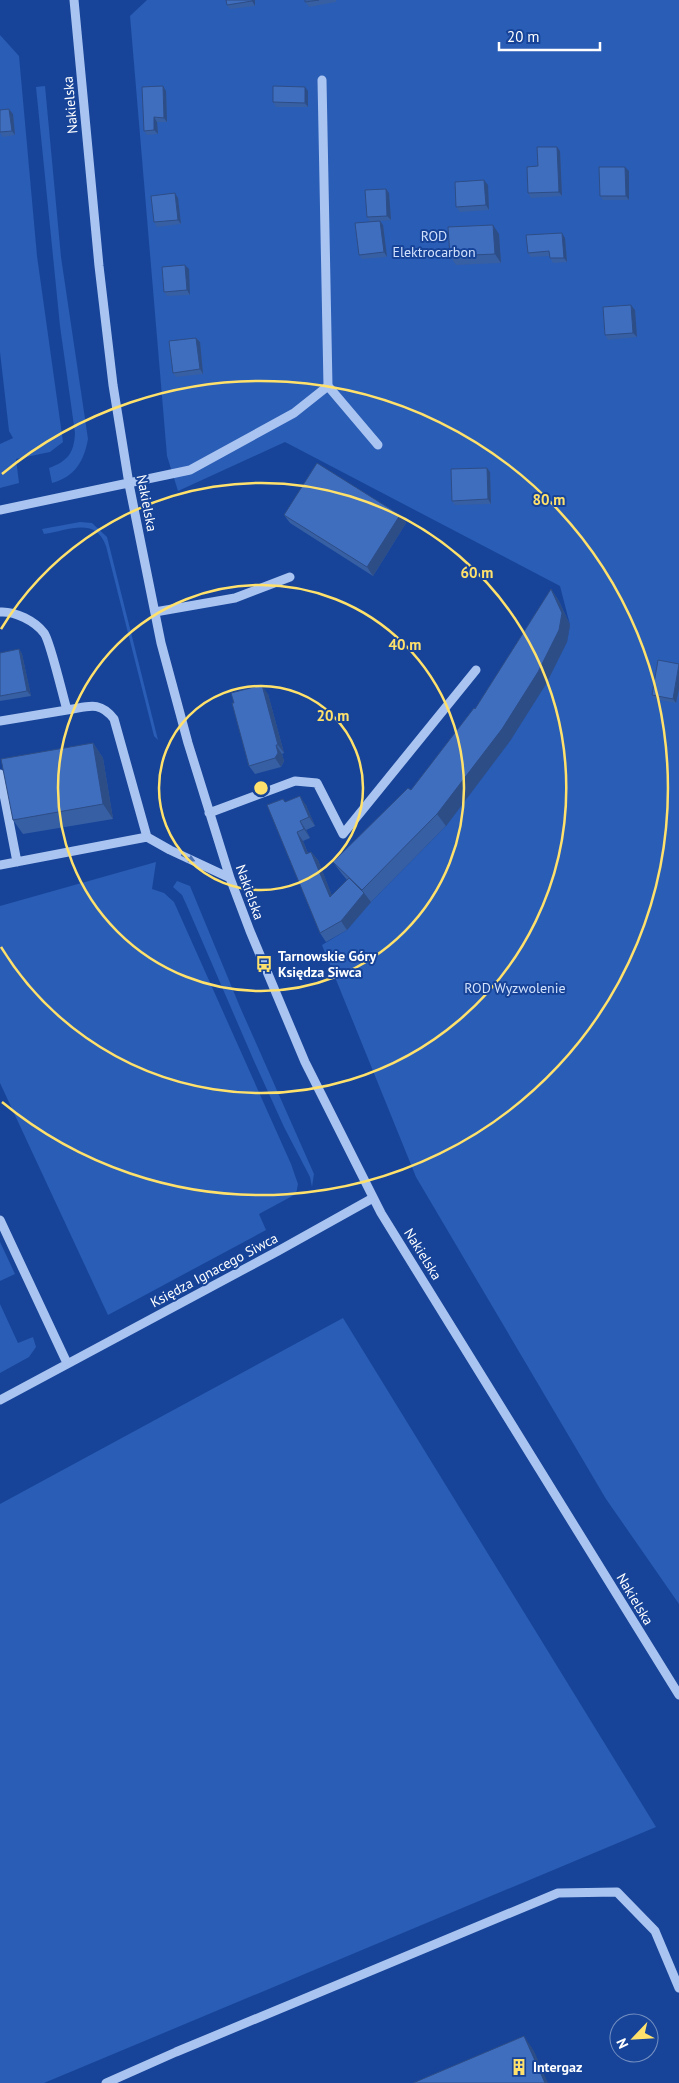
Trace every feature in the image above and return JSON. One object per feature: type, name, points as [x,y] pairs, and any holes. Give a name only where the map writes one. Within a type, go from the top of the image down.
[{"type":"street","name":"Nakielska","points":[[74,0],[99,266],[113,385],[129,484],[161,643],[188,743],[230,878],[305,1062],[372,1198],[679,1695]]},
{"type":"street","points":[[322,80],[328,386],[378,444]]},
{"type":"street","points":[[0,510],[190,470],[294,413],[328,386]]},
{"type":"street","points":[[155,612],[235,598],[290,577]]},
{"type":"street","points":[[0,612],[28,619],[45,634],[66,710]]},
{"type":"street","points":[[209,813],[295,781],[317,783],[342,834],[476,670]]},
{"type":"street","points":[[0,721],[99,706],[108,711],[114,719],[147,836]]},
{"type":"street","points":[[0,774],[17,862]]},
{"type":"street","points":[[0,866],[147,836],[170,850],[230,878]]},
{"type":"street","name":"Księdza Ignacego Siwca","points":[[0,1400],[278,1251],[372,1198]]},
{"type":"street","points":[[0,1220],[67,1364]]},
{"type":"street","points":[[106,2083],[194,2044],[558,1893],[617,1892],[654,1931],[679,1988]]},
{"type":"green space","points":[[147,0],[679,0],[679,1604],[606,1499],[416,1177],[322,945],[347,930],[371,902],[446,826],[510,741],[546,684],[567,642],[570,625],[560,586],[285,442],[178,491],[167,456],[130,16]]},
{"type":"green space","points":[[0,35],[19,56],[37,256],[63,442],[50,452],[16,459],[19,483],[0,488],[0,444],[13,438],[9,431],[0,352]]},
{"type":"green space","points":[[45,86],[61,257],[88,439],[84,454],[77,467],[67,477],[52,483],[49,468],[61,462],[69,455],[75,433],[60,326],[36,87]]},
{"type":"green space","points":[[80,522],[92,523],[107,537],[158,740],[154,736],[106,546],[95,531],[88,528],[44,534],[42,529]]},
{"type":"green space","points":[[156,862],[152,889],[164,893],[174,902],[291,1164],[298,1184],[296,1194],[259,1214],[266,1230],[108,1315],[0,1083],[0,906]]},
{"type":"green space","points":[[177,881],[190,886],[240,1007],[314,1174],[312,1187],[310,1177],[284,1127],[254,1061],[182,895],[173,887]]},
{"type":"green space","points":[[0,1242],[15,1274],[0,1281]]},
{"type":"green space","points":[[0,1304],[18,1343],[33,1337],[36,1347],[29,1357],[0,1373]]},
{"type":"green space","points":[[343,1318],[656,1827],[44,2083],[0,2083],[0,1504]]},
{"type":"building","points":[[226,0],[252,0],[252,1],[227,5]]},
{"type":"building","points":[[163,86],[164,118],[154,117],[154,130],[144,131],[142,87]]},
{"type":"building","points":[[273,86],[305,87],[305,103],[273,102]]},
{"type":"building","points":[[9,109],[12,131],[0,132],[0,110]]},
{"type":"building","points":[[537,147],[557,147],[559,192],[528,193],[527,167],[538,166]]},
{"type":"building","points":[[599,167],[625,167],[626,196],[600,196]]},
{"type":"building","points":[[484,180],[486,205],[456,207],[455,182]]},
{"type":"building","points":[[386,189],[387,216],[367,217],[365,190]]},
{"type":"building","points":[[175,193],[178,220],[154,222],[151,196]]},
{"type":"building","points":[[380,221],[384,252],[359,255],[355,223]]},
{"type":"building","points":[[493,225],[495,254],[450,256],[448,227]]},
{"type":"building","points":[[562,233],[564,258],[550,258],[549,251],[528,253],[526,235]]},
{"type":"building","points":[[185,265],[187,290],[164,292],[162,267]]},
{"type":"building","points":[[631,305],[633,333],[605,335],[603,307]]},
{"type":"building","points":[[196,338],[200,369],[173,373],[169,341]]},
{"type":"building","points":[[317,463],[400,515],[367,567],[284,515]]},
{"type":"building","points":[[487,468],[488,499],[452,501],[451,469]]},
{"type":"building","points":[[551,589],[562,613],[559,630],[538,672],[502,729],[437,814],[362,890],[333,862],[408,788],[411,790],[475,709]]},
{"type":"building","points":[[19,649],[27,691],[0,696],[0,653]]},
{"type":"building","points":[[658,660],[679,664],[673,699],[652,695]]},
{"type":"building","points":[[262,685],[278,745],[276,745],[278,753],[275,758],[249,766],[231,693]]},
{"type":"building","points":[[93,743],[103,804],[13,820],[1,759]]},
{"type":"building","points":[[300,796],[309,817],[300,821],[304,829],[297,832],[306,854],[311,852],[330,897],[349,878],[364,893],[341,921],[320,933],[267,805],[283,799],[285,802]]},
{"type":"building","points":[[524,2036],[545,2083],[413,2083]]},
{"type":"place","name":"Tarnowskie Góry Księdza Siwca","points":[[264,964]]},
{"type":"place","name":"Intergaz","points":[[519,2067]]},
{"type":"park label","name":"ROD Elektrocarbon","points":[[434,244]]},
{"type":"park label","name":"ROD Wyzwolenie","points":[[515,988]]}]
